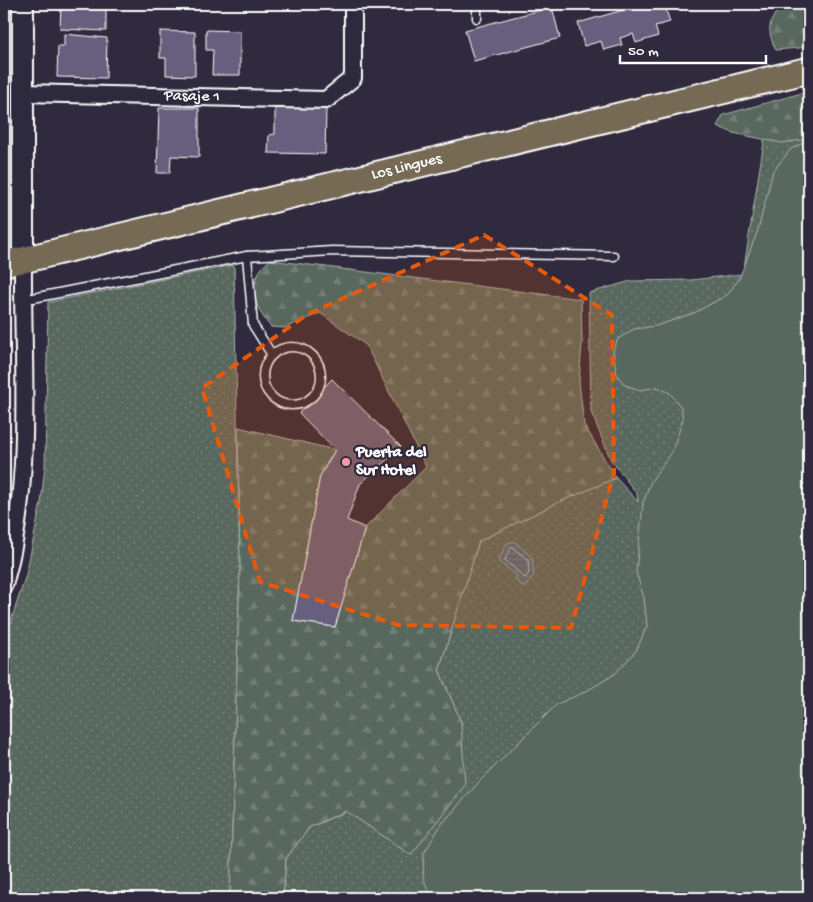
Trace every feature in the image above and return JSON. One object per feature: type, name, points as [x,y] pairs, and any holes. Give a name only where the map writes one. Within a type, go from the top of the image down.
[{"type":"main road","name":"Los Lingues","points":[[14,262],[809,70]]},
{"type":"street","points":[[4,585],[14,542],[23,468],[23,300],[14,262],[23,93],[23,4]]},
{"type":"street","name":"Pasaje 1","points":[[23,93],[326,100],[354,78],[352,4]]},
{"type":"lane","points":[[477,4],[477,18]]},
{"type":"lane","points":[[23,300],[247,256],[332,250],[614,256]]},
{"type":"lane","points":[[247,256],[253,325],[272,355]]},
{"type":"lane","points":[[288,347],[298,347],[312,354],[321,370],[320,383],[314,396],[296,404],[286,404],[270,394],[265,385],[263,373],[266,363],[272,355],[288,347]]},
{"type":"highlighted area","points":[[484,235],[612,315],[614,473],[571,628],[398,625],[260,582],[202,388],[308,314]]},
{"type":"green space","points":[[782,4],[809,4],[809,47],[776,50],[771,37],[770,26],[771,21]]},
{"type":"green space","points":[[809,91],[809,139],[782,143],[733,133],[717,126],[723,115]]},
{"type":"green space","points":[[809,119],[809,898],[283,898],[286,858],[310,827],[347,811],[411,855],[461,722],[439,670],[479,541],[559,502],[616,478],[638,502],[637,494],[611,460],[591,412],[589,293],[631,281],[691,280],[743,274],[766,129]]},
{"type":"green space","points":[[809,140],[809,898],[431,898],[423,877],[424,853],[441,825],[478,783],[557,704],[585,692],[615,674],[636,651],[647,626],[644,598],[636,572],[643,503],[651,481],[672,452],[683,419],[681,407],[670,393],[657,387],[640,390],[625,385],[617,375],[615,364],[613,350],[618,339],[634,329],[656,326],[694,313],[727,295],[739,279],[758,230],[773,171],[791,149]]},
{"type":"green space","points":[[270,260],[581,299],[582,343],[579,382],[584,425],[616,478],[559,502],[479,541],[439,670],[461,722],[465,785],[411,855],[346,811],[310,827],[286,858],[283,898],[230,898],[240,568],[238,427],[335,450],[320,476],[293,621],[335,627],[365,528],[426,467],[366,345],[320,313],[285,328],[271,327],[259,310],[254,293],[257,276],[262,267]]},
{"type":"green space","points":[[234,265],[240,568],[230,898],[4,898],[4,642],[26,575],[41,503],[45,466],[48,302]]},
{"type":"water","points":[[514,541],[532,557],[534,575],[524,588],[515,579],[517,576],[498,561],[507,543]]},
{"type":"building","points":[[61,4],[106,4],[106,31],[60,29]]},
{"type":"building","points":[[644,4],[664,4],[670,22],[655,26],[658,36],[636,43],[633,34],[620,38],[622,45],[604,50],[601,41],[584,46],[578,23]]},
{"type":"building","points":[[552,7],[560,38],[474,61],[465,30]]},
{"type":"building","points":[[206,30],[240,31],[240,75],[212,75],[213,50],[206,50]]},
{"type":"building","points":[[160,31],[195,32],[195,76],[166,75],[166,58],[160,58]]},
{"type":"building","points":[[64,34],[107,38],[106,78],[57,77],[58,46],[64,46]]},
{"type":"building","points":[[275,107],[326,108],[325,154],[268,153],[269,135],[275,134]]},
{"type":"building","points":[[159,108],[199,108],[199,157],[171,156],[170,173],[157,173]]},
{"type":"building","points":[[332,379],[401,447],[360,484],[347,520],[365,528],[335,627],[293,621],[320,476],[335,450],[299,413]]},
{"type":"place","name":"Puerta del Sur Hotel","points":[[346,462]]}]
